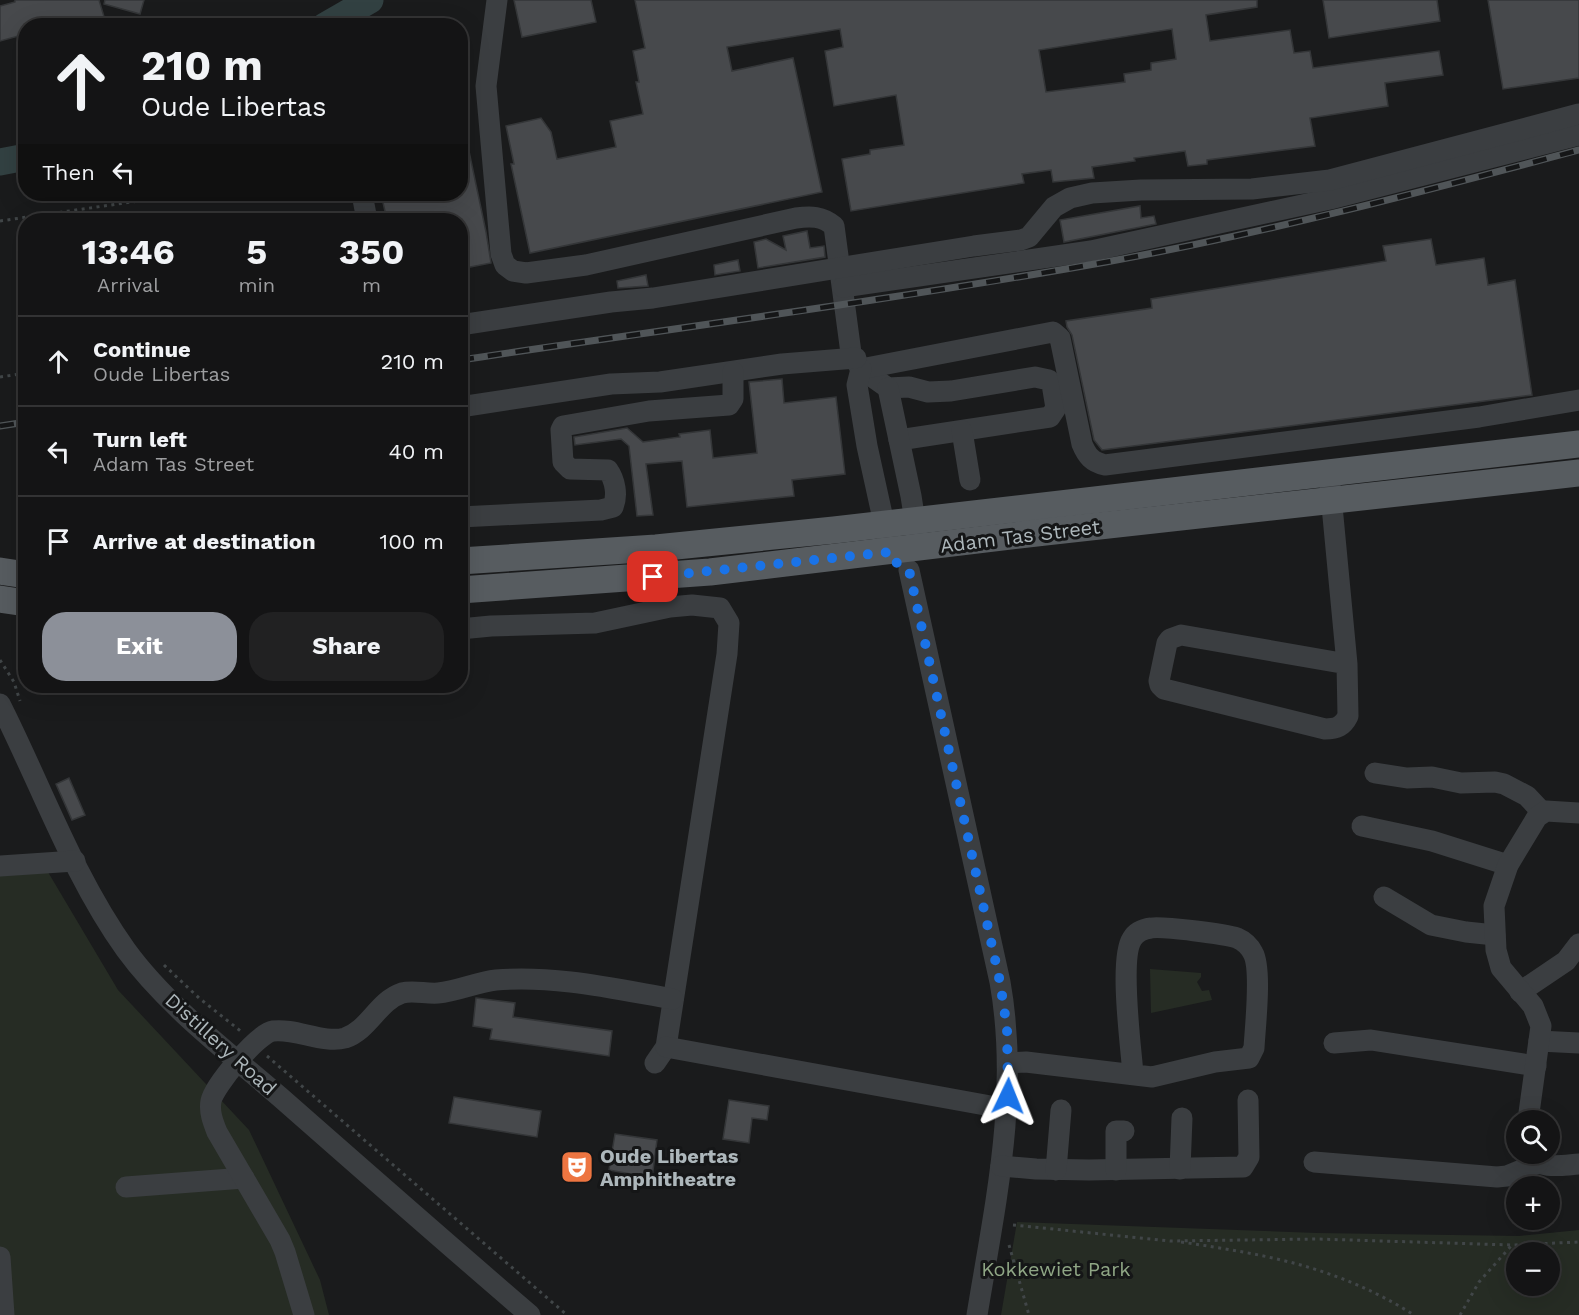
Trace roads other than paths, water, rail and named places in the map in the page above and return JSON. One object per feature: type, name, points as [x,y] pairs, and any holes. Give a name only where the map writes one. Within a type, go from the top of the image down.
[{"type":"main road","name":"Adam Tas Street","points":[[468,560],[656,548],[1579,444]]},
{"type":"main road","name":"Adam Tas Street","points":[[468,589],[906,556],[1046,532],[1579,473]]},
{"type":"main road","points":[[0,571],[18,574]]},
{"type":"main road","points":[[0,599],[18,602]]},
{"type":"street","points":[[497,0],[486,86],[501,254],[505,265],[513,271],[526,273],[586,265],[811,216],[828,221],[834,226],[851,353],[859,364],[888,388],[914,519],[906,556]]},
{"type":"street","points":[[842,277],[1021,240],[1034,233],[1050,211],[1062,202],[1092,193],[1252,189],[1330,180],[1579,114]]},
{"type":"street","points":[[468,324],[611,302],[1056,257],[1330,199],[1579,135]]},
{"type":"street","points":[[468,406],[611,384],[683,379],[782,364],[859,364],[1053,332],[1060,338],[1085,453],[1094,462],[1105,465],[1479,417],[1579,400]]},
{"type":"street","points":[[859,364],[857,385],[867,446],[884,524],[906,556],[1000,982],[1007,1028],[1008,1109],[977,1315]]},
{"type":"street","points":[[468,517],[602,510],[613,507],[616,498],[611,474],[603,469],[576,470],[566,466],[563,462],[561,430],[563,426],[649,411],[729,405],[733,399],[734,372]]},
{"type":"street","points":[[888,388],[909,387],[928,392],[951,391],[1035,377],[1049,380],[1052,384],[1056,408],[1055,413],[1050,417],[899,440]]},
{"type":"street","points":[[683,379],[686,408]]},
{"type":"street","points":[[647,383],[649,411]]},
{"type":"street","points":[[962,431],[970,480]]},
{"type":"street","points":[[1329,473],[1347,664],[1348,716],[1341,726],[1330,729],[1164,689],[1160,686],[1159,681],[1167,643],[1180,634],[1347,664]]},
{"type":"street","points":[[468,628],[595,623],[670,607],[692,605],[720,608],[729,623],[727,654],[673,999],[661,1055],[1008,1109]]},
{"type":"street","name":"Distillery Road","points":[[10,703],[75,861],[104,917],[128,952],[160,989],[239,1062],[530,1315]]},
{"type":"street","points":[[1375,773],[1407,778],[1432,777],[1461,783],[1504,784],[1527,796],[1542,813]]},
{"type":"street","points":[[1529,1110],[1540,1019],[1533,1006],[1501,968],[1496,950],[1494,906],[1508,865],[1524,836],[1542,813],[1554,811],[1579,813]]},
{"type":"street","points":[[1362,826],[1432,841],[1508,865]]},
{"type":"street","points":[[0,866],[75,861]]},
{"type":"street","points":[[1384,897],[1416,919],[1431,925],[1466,932],[1495,934]]},
{"type":"street","points":[[1009,1063],[1026,1062],[1158,1077],[1215,1062],[1247,1059],[1252,1055],[1254,1048],[1257,968],[1253,952],[1245,943],[1233,937],[1158,928],[1141,931],[1133,937],[1129,944],[1125,984],[1133,1074]]},
{"type":"street","points":[[1520,992],[1566,961],[1579,944]]},
{"type":"street","points":[[304,1315],[285,1252],[213,1124],[210,1108],[216,1088],[264,1034],[281,1031],[343,1039],[360,1029],[387,1002],[404,992],[439,993],[495,981],[548,980],[673,999]]},
{"type":"street","points":[[1335,1043],[1371,1040],[1536,1066]]},
{"type":"street","points":[[1539,1041],[1579,1042]]},
{"type":"street","points":[[1001,1166],[1056,1170],[1237,1168],[1246,1165],[1249,1157],[1248,1100]]},
{"type":"street","points":[[1056,1170],[1061,1110]]},
{"type":"street","points":[[1178,1127],[1180,1169]]},
{"type":"street","points":[[1116,1170],[1116,1131],[1124,1131]]},
{"type":"street","points":[[1314,1162],[1497,1177],[1507,1176],[1524,1164]]},
{"type":"street","points":[[1548,1164],[1579,1164]]},
{"type":"street","points":[[126,1187],[244,1178]]},
{"type":"street","points":[[0,1257],[4,1315]]},
{"type":"waterway","points":[[339,18],[370,0]]},
{"type":"waterway","points":[[0,162],[18,159]]},
{"type":"railway","points":[[468,359],[865,301],[1166,251],[1284,225],[1579,150]]},
{"type":"railway","points":[[0,426],[18,423]]},
{"type":"place","name":"Oude Libertas Amphitheatre","points":[[577,1167]]},
{"type":"park label","name":"Kokkewiet Park","points":[[1056,1269]]}]
